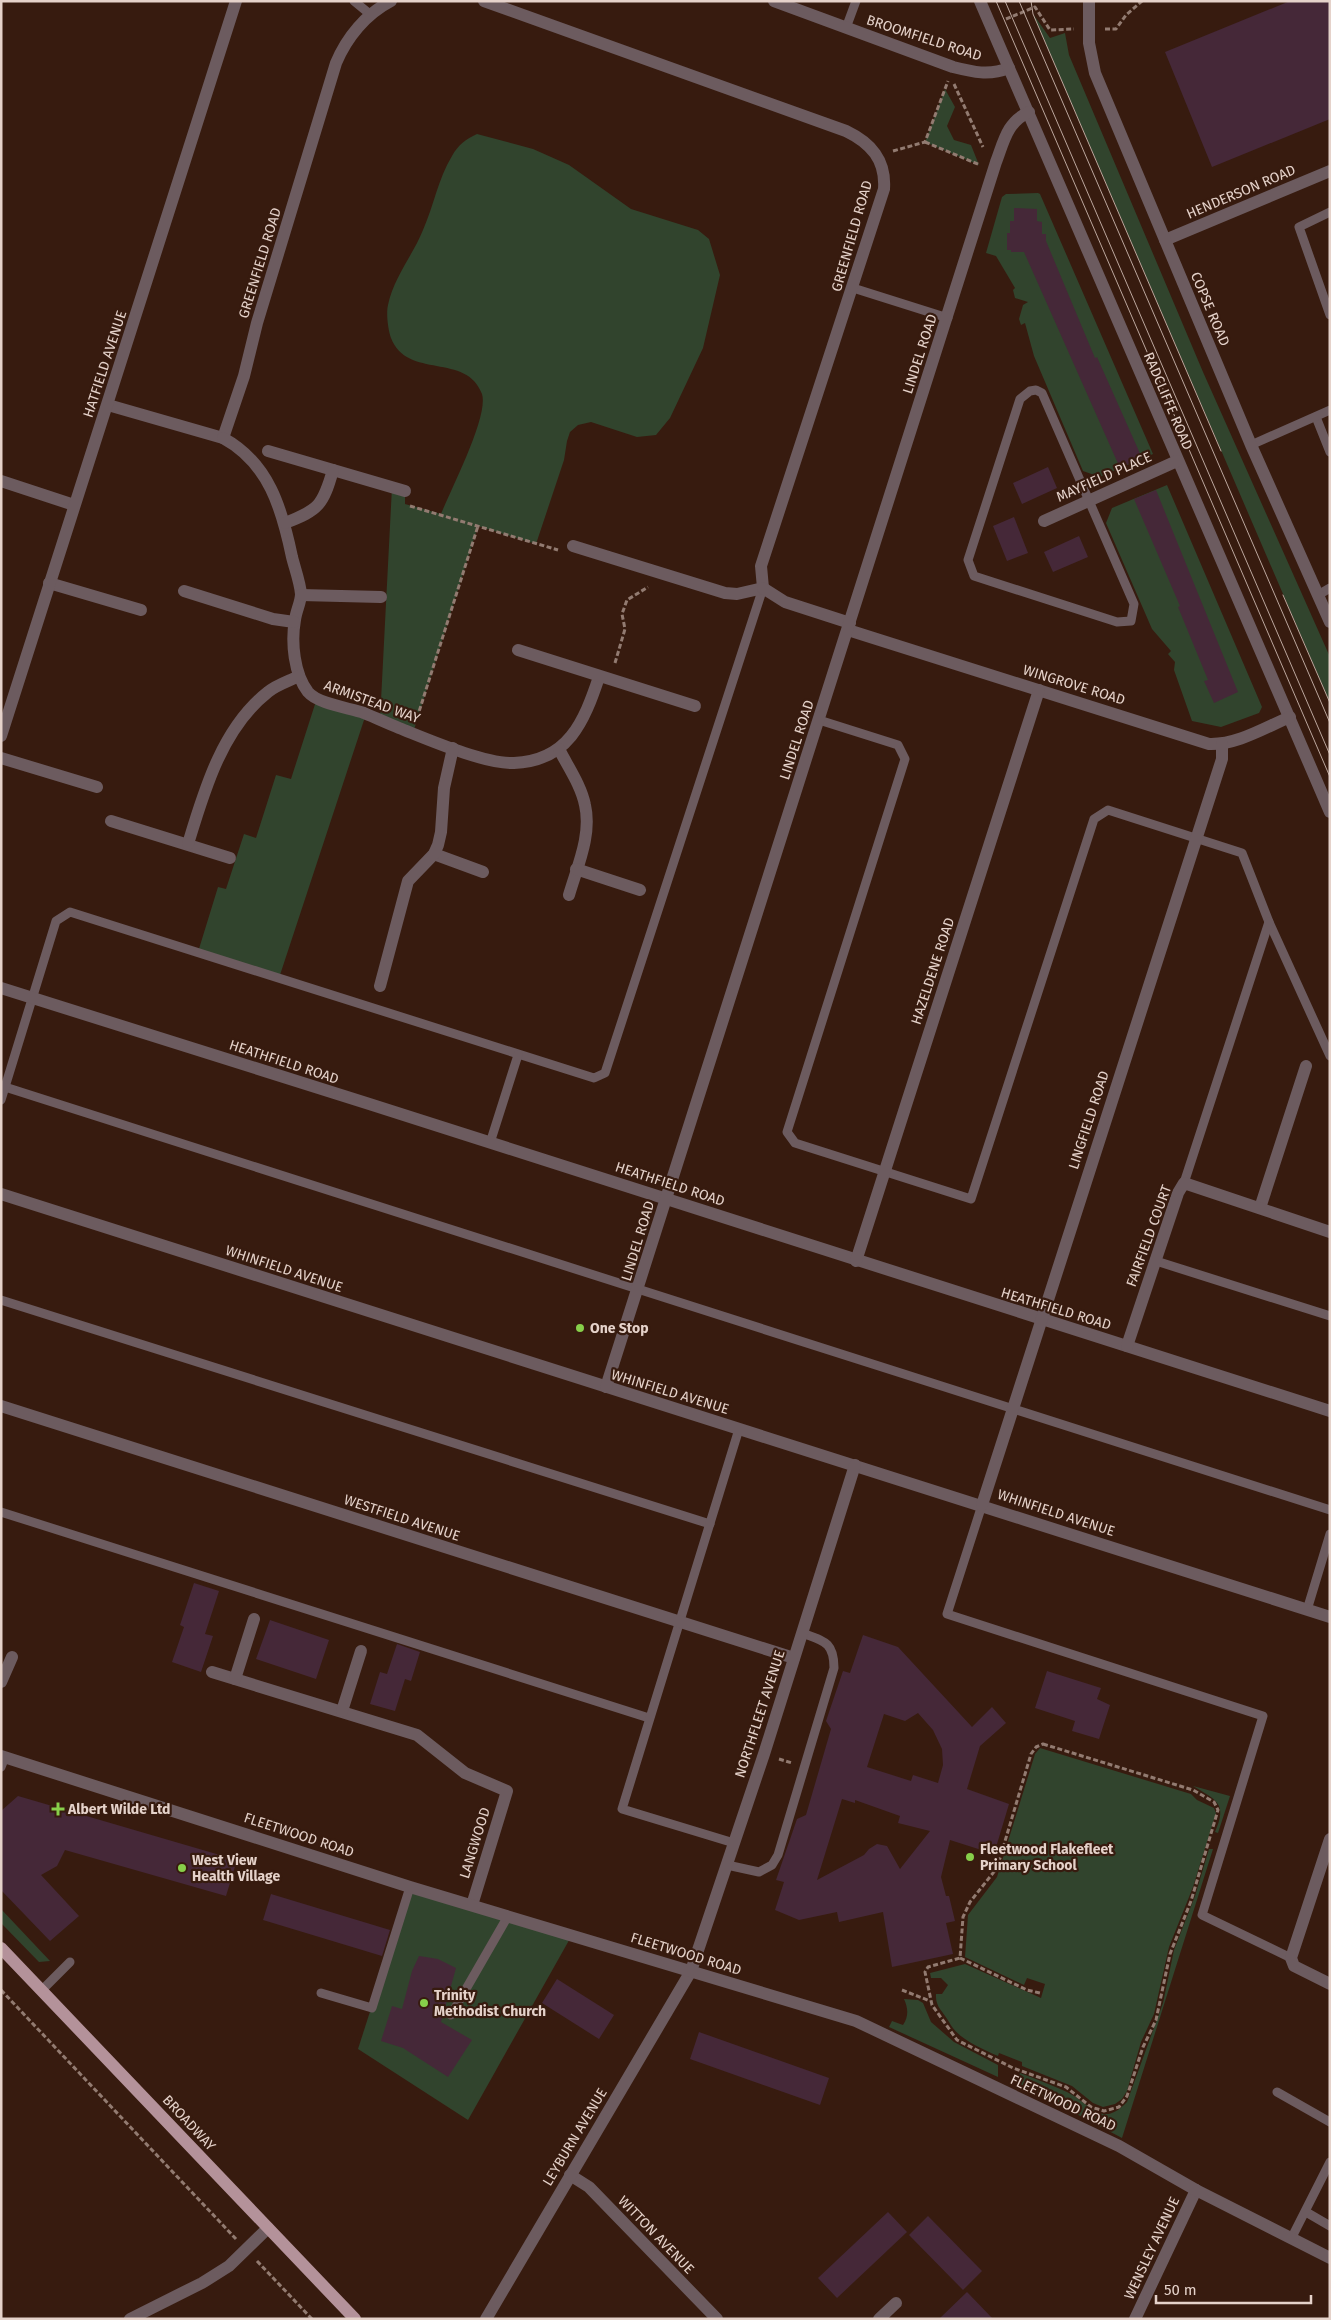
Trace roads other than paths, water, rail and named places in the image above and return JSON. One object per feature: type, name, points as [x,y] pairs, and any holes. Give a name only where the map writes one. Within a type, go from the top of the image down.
[{"type":"main road","name":"BROADWAY","points":[[1,1948],[355,2319]]},
{"type":"street","name":"HATFIELD AVENUE","points":[[1,736],[236,1]]},
{"type":"street","name":"GREENFIELD ROAD","points":[[223,438],[244,376],[257,323],[336,62],[343,46],[356,28],[391,1]]},
{"type":"street","name":"GREENFIELD ROAD","points":[[484,1],[846,131],[866,143],[879,158],[885,175],[884,189],[761,566],[763,588]]},
{"type":"street","name":"BROOMFIELD ROAD","points":[[774,1],[980,74],[998,73],[1009,68]]},
{"type":"street","name":"RADCLIFFE ROAD","points":[[980,1],[1330,812]]},
{"type":"street","name":"COPSE ROAD","points":[[1088,1],[1088,28],[1095,73],[1251,445],[1330,622]]},
{"type":"street","name":"LINDEL ROAD","points":[[606,1387],[994,170],[1007,132],[1018,117],[1029,112]]},
{"type":"street","name":"HENDERSON ROAD","points":[[1164,240],[1330,171]]},
{"type":"street","points":[[108,405],[223,438]]},
{"type":"street","name":"ARMISTEAD WAY","points":[[223,438],[248,453],[275,497],[284,523],[301,595],[294,622],[295,659],[299,676],[309,693],[317,698],[366,714],[453,748],[509,763],[526,763],[543,758],[559,749],[573,735],[604,678]]},
{"type":"street","points":[[268,451],[405,492]]},
{"type":"street","name":"MAYFIELD PLACE","points":[[1044,521],[1177,461]]},
{"type":"street","points":[[284,523],[304,516],[319,506],[333,470]]},
{"type":"street","points":[[1,481],[74,505]]},
{"type":"street","points":[[574,546],[665,576],[726,593],[737,594],[763,588],[785,602],[849,626]]},
{"type":"street","points":[[49,582],[141,610]]},
{"type":"street","points":[[184,591],[273,619],[294,622]]},
{"type":"street","points":[[301,595],[381,597]]},
{"type":"street","name":"WINGROVE ROAD","points":[[849,626],[1038,690],[1209,744],[1222,744],[1290,718]]},
{"type":"street","points":[[518,650],[696,706]]},
{"type":"street","points":[[188,844],[198,812],[225,745],[245,715],[268,691],[299,676]]},
{"type":"street","name":"HAZELDENE ROAD","points":[[856,1261],[1038,690]]},
{"type":"street","name":"LINGFIELD ROAD","points":[[982,1505],[1222,759],[1222,744]]},
{"type":"street","points":[[380,986],[408,881],[434,854],[441,832],[444,788],[453,748]]},
{"type":"street","points":[[559,749],[580,789],[587,817],[585,840],[569,895]]},
{"type":"street","points":[[1,758],[97,788]]},
{"type":"street","points":[[111,821],[230,858]]},
{"type":"street","points":[[434,854],[483,872]]},
{"type":"street","points":[[576,869],[640,890]]},
{"type":"street","name":"HEATHFIELD ROAD","points":[[1,988],[667,1199],[1041,1320],[1330,1410]]},
{"type":"street","points":[[1260,1208],[1306,1066]]},
{"type":"street","name":"FAIRFIELD COURT","points":[[1127,1346],[1178,1193],[1184,1183],[1330,1232]]},
{"type":"street","name":"WHINFIELD AVENUE","points":[[1,1194],[1330,1617]]},
{"type":"street","name":"WESTFIELD AVENUE","points":[[1,1406],[794,1658]]},
{"type":"street","name":"NORTHFLEET AVENUE","points":[[691,1971],[764,1754],[855,1465]]},
{"type":"street","points":[[235,1679],[254,1619]]},
{"type":"street","points":[[212,1672],[342,1711],[361,1651]]},
{"type":"street","points":[[1,1682],[12,1657]]},
{"type":"street","name":"LANGWOOD","points":[[342,1711],[417,1736],[465,1773],[507,1791],[472,1904]]},
{"type":"street","name":"FLEETWOOD ROAD","points":[[3,1760],[856,2021],[1119,2146],[1196,2190],[1291,2239],[1329,2256]]},
{"type":"street","points":[[1330,1839],[1292,1962],[1330,1984]]},
{"type":"street","name":"LEYBURN AVENUE","points":[[486,2319],[691,1971]]},
{"type":"street","name":"WITTON AVENUE","points":[[570,2175],[589,2187],[717,2319]]},
{"type":"street","name":"WENSLEY AVENUE","points":[[1135,2319],[1196,2190]]},
{"type":"street","points":[[130,2319],[202,2283],[229,2266],[268,2228]]},
{"type":"street","points":[[879,2319],[896,2303]]},
{"type":"lane","points":[[354,1],[371,15]]},
{"type":"lane","points":[[846,28],[856,1]]},
{"type":"lane","points":[[1330,212],[1299,227],[1330,314]]},
{"type":"lane","points":[[853,288],[948,318]]},
{"type":"lane","points":[[1030,391],[1042,393],[1090,500],[1134,604],[1131,621],[1117,622],[974,576],[968,560],[1020,399],[1030,391]]},
{"type":"lane","points":[[1251,445],[1330,410]]},
{"type":"lane","points":[[1316,417],[1330,452]]},
{"type":"lane","points":[[1,1100],[56,921],[70,912],[594,1078],[605,1073],[763,588]]},
{"type":"lane","points":[[1318,595],[1330,588]]},
{"type":"lane","points":[[819,720],[898,745],[905,759],[788,1132],[795,1143],[970,1199],[1094,819],[1108,810],[1242,852],[1268,922],[1330,1056]]},
{"type":"lane","points":[[1184,1183],[1268,922]]},
{"type":"lane","points":[[490,1143],[518,1055]]},
{"type":"lane","points":[[5,1087],[1014,1407],[1330,1510]]},
{"type":"lane","points":[[1156,1261],[1330,1316]]},
{"type":"lane","points":[[1,1300],[710,1524]]},
{"type":"lane","points":[[734,1843],[622,1808],[739,1429]]},
{"type":"lane","points":[[982,1505],[947,1614],[1263,1716],[1202,1915],[1292,1962]]},
{"type":"lane","points":[[1,1512],[649,1718]]},
{"type":"lane","points":[[1307,1610],[1330,1534]]},
{"type":"lane","points":[[727,1864],[760,1872],[772,1865],[778,1856],[834,1668],[834,1654],[829,1644],[802,1633]]},
{"type":"lane","points":[[322,1993],[372,2008],[410,1886]]},
{"type":"lane","points":[[451,2016],[508,1916]]},
{"type":"lane","points":[[42,1990],[70,1962]]},
{"type":"lane","points":[[1276,2092],[1330,2122]]},
{"type":"lane","points":[[1291,2239],[1330,2162]]},
{"type":"lane","points":[[1306,2212],[1330,2226]]},
{"type":"tram line","points":[[996,1],[1330,777]]},
{"type":"tram line","points":[[1005,1],[1330,755]]},
{"type":"tram line","points":[[1019,1],[1330,723]]},
{"type":"tram line","points":[[1031,1],[1033,14],[1221,451]]},
{"type":"tram line","points":[[1283,595],[1330,703]]},
{"type":"place","name":"One Stop","points":[[580,1328]]},
{"type":"place","name":"Albert Wilde Ltd","points":[[58,1809]]},
{"type":"place","name":"Fleetwood Flakefleet Primary School","points":[[970,1857]]},
{"type":"place","name":"West View Health Village","points":[[182,1868]]},
{"type":"place","name":"Trinity Methodist Church","points":[[424,2003]]}]
